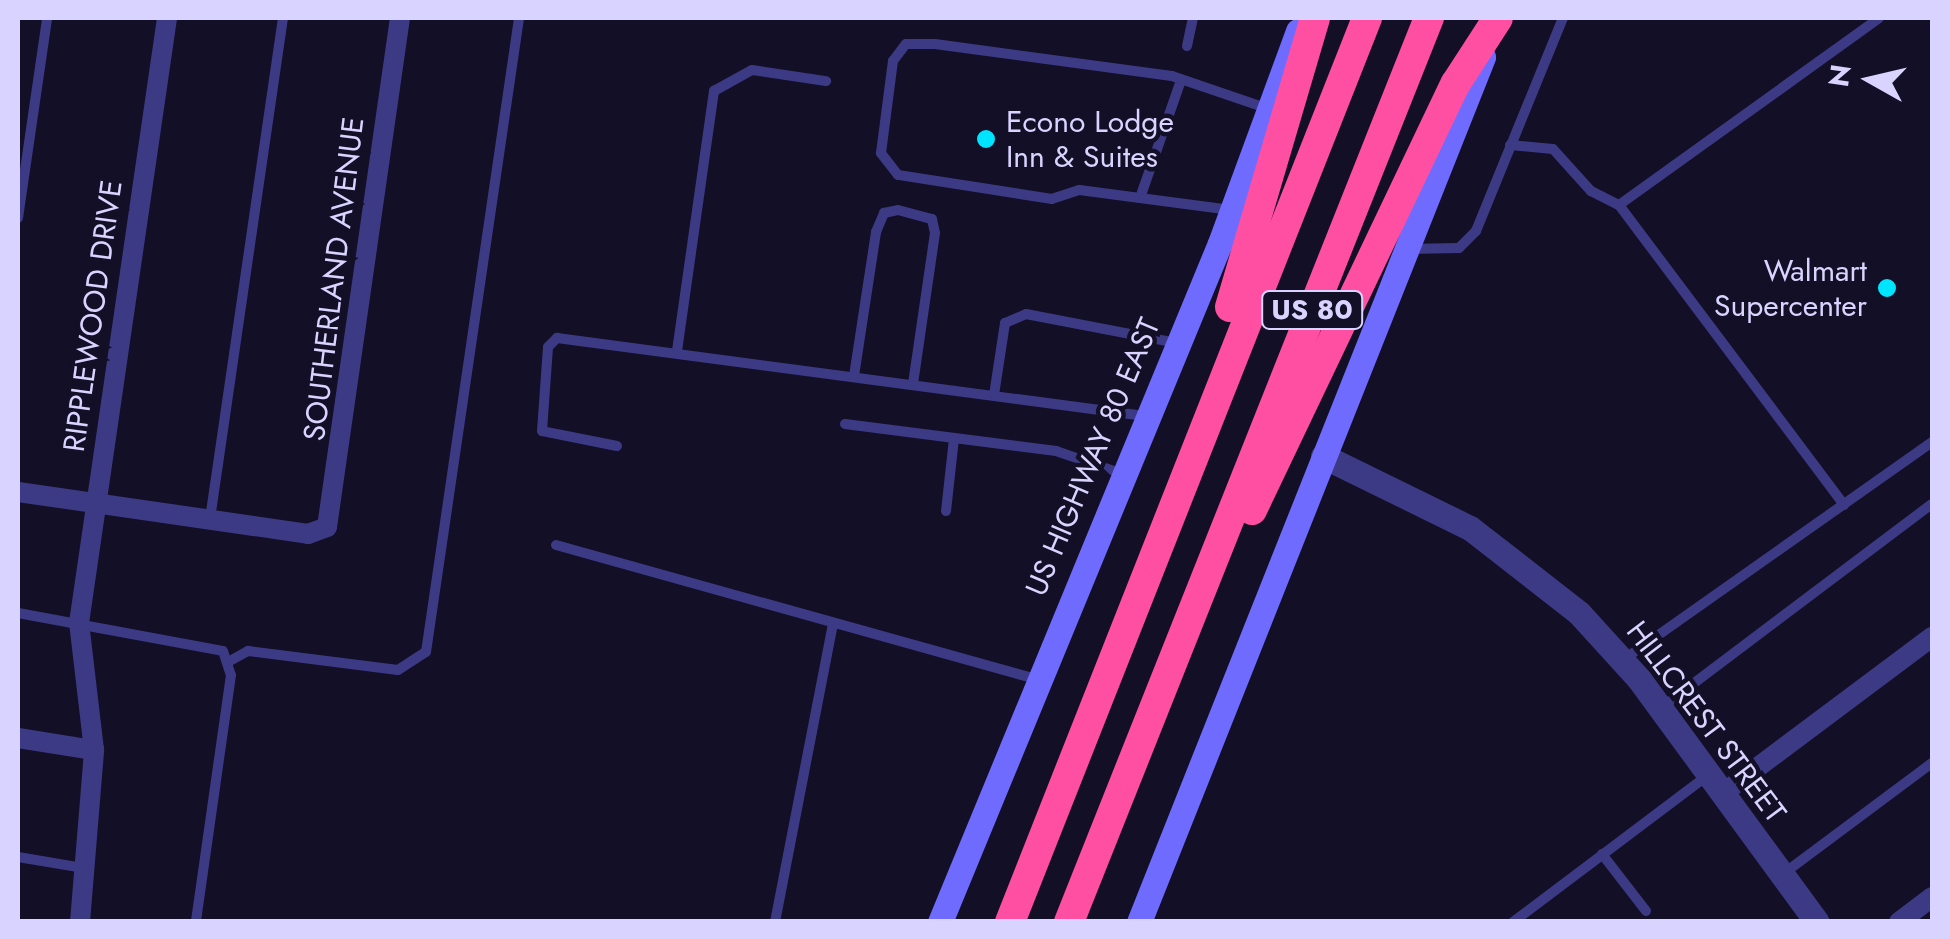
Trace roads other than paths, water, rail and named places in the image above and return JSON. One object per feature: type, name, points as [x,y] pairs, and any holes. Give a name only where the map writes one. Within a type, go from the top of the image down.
[{"type":"highway","points":[[1210,404],[1224,324],[1315,18]]},
{"type":"highway","name":"US 80","points":[[1010,922],[1210,404],[1367,18]]},
{"type":"highway","name":"US 80","points":[[1070,922],[1428,18]]},
{"type":"highway","points":[[1196,602],[1236,544],[1456,83],[1498,18]]},
{"type":"main road","name":"US HIGHWAY 80 EAST","points":[[940,922],[1035,679],[1232,210],[1303,18]]},
{"type":"main road","points":[[1139,922],[1498,18]]},
{"type":"street","name":"RIPPLEWOOD DRIVE","points":[[80,922],[94,750],[79,623],[167,18]]},
{"type":"street","name":"SOUTHERLAND AVENUE","points":[[210,520],[308,534],[327,527],[337,502],[400,18]]},
{"type":"street","name":"HILLCREST STREET","points":[[1323,456],[1422,499],[1520,562],[1622,661],[1817,922]]},
{"type":"street","points":[[18,492],[210,520]]},
{"type":"street","points":[[1715,785],[1932,637]]},
{"type":"street","points":[[18,738],[94,750]]},
{"type":"street","points":[[1900,922],[1932,897]]},
{"type":"lane","points":[[18,218],[47,18]]},
{"type":"lane","points":[[210,520],[283,18]]},
{"type":"lane","points":[[228,662],[248,651],[398,670],[426,652],[519,18]]},
{"type":"lane","points":[[1187,46],[1193,18]]},
{"type":"lane","points":[[1406,249],[1459,248],[1476,231],[1562,18]]},
{"type":"lane","points":[[1619,205],[1880,18]]},
{"type":"lane","points":[[1232,210],[1079,190],[1052,199],[898,176],[882,153],[894,61],[906,44],[935,44],[1181,80],[1269,108]]},
{"type":"lane","points":[[678,351],[714,91],[752,70],[826,80]]},
{"type":"lane","points":[[1140,198],[1181,80]]},
{"type":"lane","points":[[1510,145],[1553,149],[1591,192],[1619,205],[1844,506]]},
{"type":"lane","points":[[854,376],[876,232],[884,213],[898,210],[932,219],[934,234],[913,384]]},
{"type":"lane","points":[[994,395],[1005,323],[1026,314],[1177,343]]},
{"type":"lane","points":[[617,446],[542,431],[548,347],[567,336],[1145,416]]},
{"type":"lane","points":[[845,424],[1056,451],[1120,472]]},
{"type":"lane","points":[[946,511],[954,438]]},
{"type":"lane","points":[[1622,661],[1932,442]]},
{"type":"lane","points":[[1660,709],[1932,504]]},
{"type":"lane","points":[[556,545],[1035,679]]},
{"type":"lane","points":[[18,614],[212,642],[228,662],[196,922]]},
{"type":"lane","points":[[775,922],[833,624]]},
{"type":"lane","points":[[1782,875],[1932,763]]},
{"type":"lane","points":[[1512,922],[1602,854],[1715,785]]},
{"type":"lane","points":[[1602,854],[1646,911]]},
{"type":"lane","points":[[18,856],[84,868]]},
{"type":"place","name":"Econo Lodge Inn & Suites","points":[[986,139]]},
{"type":"place","name":"Walmart Supercenter","points":[[1887,288]]}]
